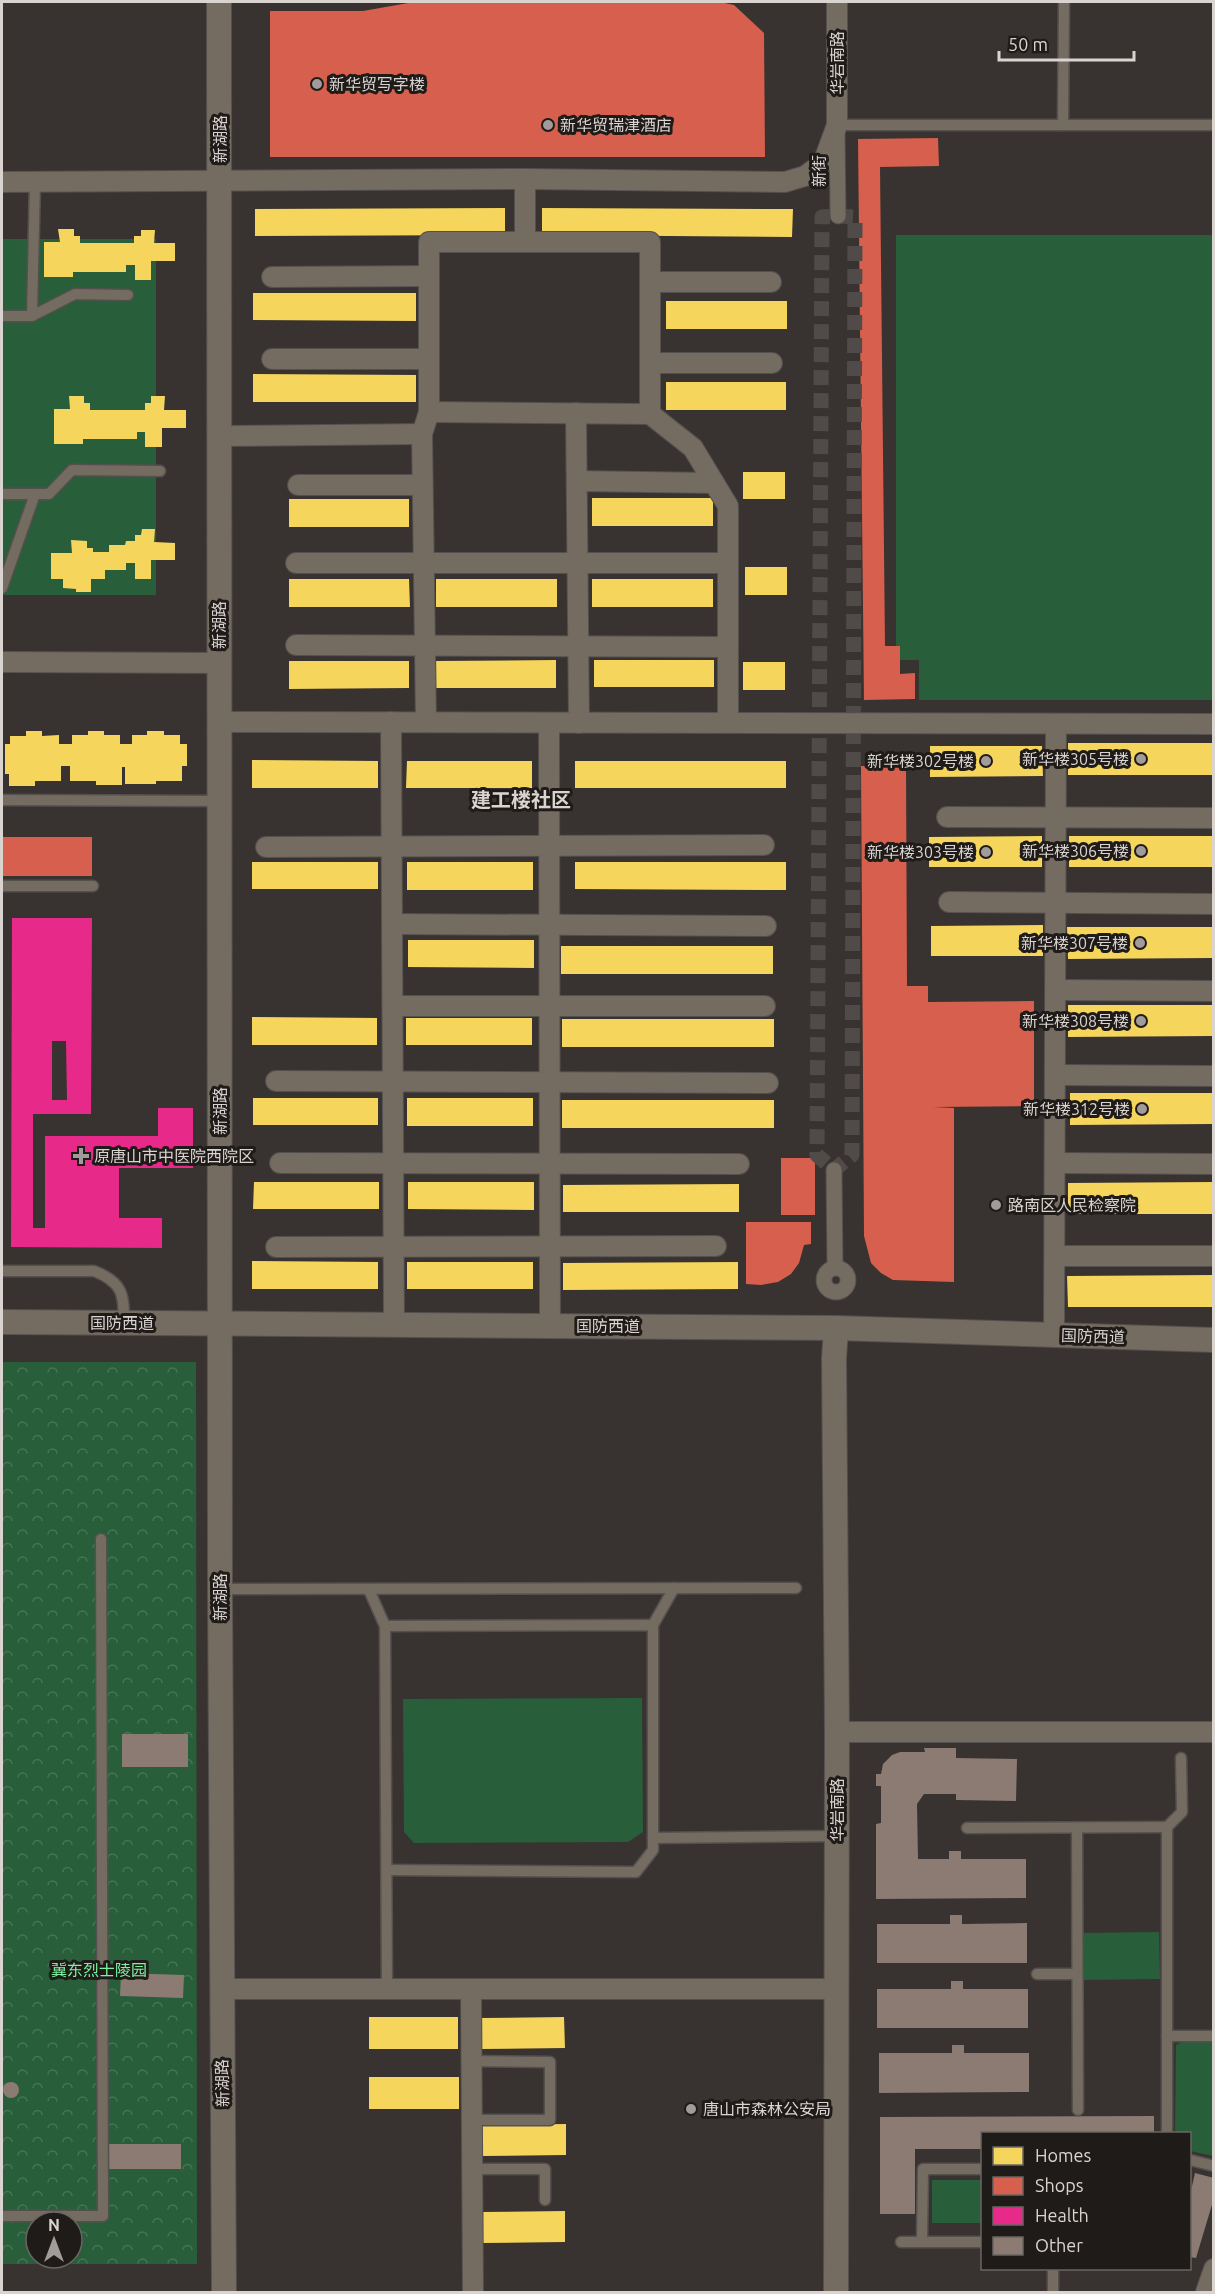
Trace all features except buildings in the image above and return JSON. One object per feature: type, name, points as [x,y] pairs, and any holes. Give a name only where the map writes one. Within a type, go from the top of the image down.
[{"type":"street","name":"新湖路","points":[[219,2],[221,1989],[225,2292]]},
{"type":"street","name":"华岩南路","points":[[837,2],[837,125]]},
{"type":"street","points":[[2,182],[525,179],[785,182],[805,176],[823,163],[837,125]]},
{"type":"street","name":"新街","points":[[837,125],[838,216]]},
{"type":"street","points":[[525,179],[525,242]]},
{"type":"street","points":[[426,722],[422,434],[429,412],[429,242],[650,242],[651,414]]},
{"type":"street","points":[[272,277],[428,276]]},
{"type":"street","points":[[650,282],[771,282]]},
{"type":"street","points":[[272,359],[429,359]]},
{"type":"street","points":[[650,363],[772,363]]},
{"type":"street","points":[[429,412],[651,414],[693,448],[728,506],[728,723]]},
{"type":"street","points":[[576,413],[579,723]]},
{"type":"street","points":[[219,436],[422,434]]},
{"type":"street","points":[[577,481],[714,483]]},
{"type":"street","points":[[298,485],[422,485]]},
{"type":"street","points":[[296,563],[728,563]]},
{"type":"street","points":[[296,645],[728,647]]},
{"type":"street","points":[[2,662],[219,663]]},
{"type":"street","points":[[220,722],[1214,724]]},
{"type":"street","points":[[391,722],[394,1324]]},
{"type":"street","points":[[549,723],[550,1326]]},
{"type":"street","points":[[1054,1335],[1056,724]]},
{"type":"street","points":[[947,817],[1214,818]]},
{"type":"street","points":[[266,847],[764,845]]},
{"type":"street","points":[[949,902],[1214,904]]},
{"type":"street","points":[[392,924],[766,926]]},
{"type":"street","points":[[1056,990],[1214,991]]},
{"type":"street","points":[[393,1006],[765,1006]]},
{"type":"street","points":[[1055,1075],[1214,1076]]},
{"type":"street","points":[[276,1081],[768,1083]]},
{"type":"street","points":[[280,1163],[739,1164]]},
{"type":"street","points":[[1055,1163],[1214,1164]]},
{"type":"street","points":[[834,1170],[835,1268],[845,1272],[848,1280],[843,1290],[836,1292],[836,1318]]},
{"type":"street","points":[[276,1247],[716,1246]]},
{"type":"street","points":[[1054,1256],[1214,1256]]},
{"type":"street","name":"华岩南路","points":[[836,1318],[834,1359],[837,1732],[836,2292]]},
{"type":"street","name":"国防西道","points":[[2,1322],[550,1326],[836,1318],[1054,1335],[1214,1340]]},
{"type":"street","points":[[837,1732],[1214,1732]]},
{"type":"street","points":[[221,1989],[837,1989]]},
{"type":"street","points":[[471,1989],[473,2292]]},
{"type":"street","points":[[1206,2292],[1214,2269]]},
{"type":"lane","points":[[1063,125],[1064,2]]},
{"type":"lane","points":[[837,125],[1214,125]]},
{"type":"lane","points":[[32,316],[34,181]]},
{"type":"lane","points":[[2,316],[32,316],[75,294],[128,295]]},
{"type":"lane","points":[[2,494],[49,494],[72,470],[160,471]]},
{"type":"lane","points":[[2,588],[34,495]]},
{"type":"lane","points":[[2,800],[220,801]]},
{"type":"lane","points":[[2,886],[93,886]]},
{"type":"lane","points":[[2,1272],[94,1272],[108,1277],[118,1287],[124,1298],[124,1323]]},
{"type":"lane","points":[[2,2216],[103,2216],[101,1539]]},
{"type":"lane","points":[[387,1870],[636,1872],[653,1850],[653,1625],[674,1588]]},
{"type":"lane","points":[[220,1589],[796,1588]]},
{"type":"lane","points":[[369,1590],[385,1626],[387,1989]]},
{"type":"lane","points":[[385,1626],[653,1625]]},
{"type":"lane","points":[[967,1828],[1167,1827],[1182,1812],[1181,1758]]},
{"type":"lane","points":[[1167,1827],[1167,2132]]},
{"type":"lane","points":[[1077,1828],[1078,2110]]},
{"type":"lane","points":[[653,1838],[836,1836]]},
{"type":"lane","points":[[1037,1974],[1077,1974]]},
{"type":"lane","points":[[1167,2036],[1214,2036]]},
{"type":"lane","points":[[472,2061],[550,2062],[550,2120],[472,2120]]},
{"type":"lane","points":[[1191,2160],[1214,2166]]},
{"type":"lane","points":[[472,2169],[546,2169],[545,2199]]},
{"type":"lane","points":[[922,2241],[923,2169],[981,2169]]},
{"type":"lane","points":[[901,2242],[981,2242]]},
{"type":"lane","points":[[1053,2270],[1053,2292]]},
{"type":"green space","points":[[896,235],[1213,235],[1213,700],[919,700],[919,660],[896,660]]},
{"type":"green space","points":[[2,239],[156,239],[156,595],[2,595]]},
{"type":"green space","name":"冀东烈士陵园","points":[[2,1362],[196,1362],[197,2264],[84,2264],[84,2210],[24,2210],[24,2264],[2,2264]]},
{"type":"green space","points":[[642,1698],[643,1832],[628,1842],[414,1843],[404,1832],[403,1699]]},
{"type":"green space","points":[[1159,1932],[1160,1979],[1081,1980],[1081,1933]]},
{"type":"green space","points":[[1182,2042],[1213,2042],[1213,2156],[1191,2151],[1191,2132],[1175,2132],[1176,2045]]},
{"type":"green space","points":[[932,2180],[981,2180],[981,2223],[932,2223]]},
{"type":"tunnel","points":[[838,216],[855,217],[852,1155],[834,1170],[817,1155],[822,217],[838,216]]},
{"type":"place","name":"新华贸写字楼","points":[[317,84]]},
{"type":"place","name":"新华贸瑞津酒店","points":[[548,125]]},
{"type":"place","name":"新华楼305号楼","points":[[1141,759]]},
{"type":"place","name":"新华楼302号楼","points":[[986,761]]},
{"type":"place","name":"新华楼306号楼","points":[[1141,851]]},
{"type":"place","name":"新华楼303号楼","points":[[986,852]]},
{"type":"place","name":"新华楼307号楼","points":[[1140,943]]},
{"type":"place","name":"新华楼308号楼","points":[[1141,1021]]},
{"type":"place","name":"新华楼312号楼","points":[[1142,1109]]},
{"type":"place","name":"原唐山市中医院西院区","points":[[81,1156]]},
{"type":"place","name":"路南区人民检察院","points":[[996,1205]]},
{"type":"place","name":"唐山市森林公安局","points":[[691,2109]]},
{"type":"district","name":"建工楼社区","points":[[521,800]]}]
